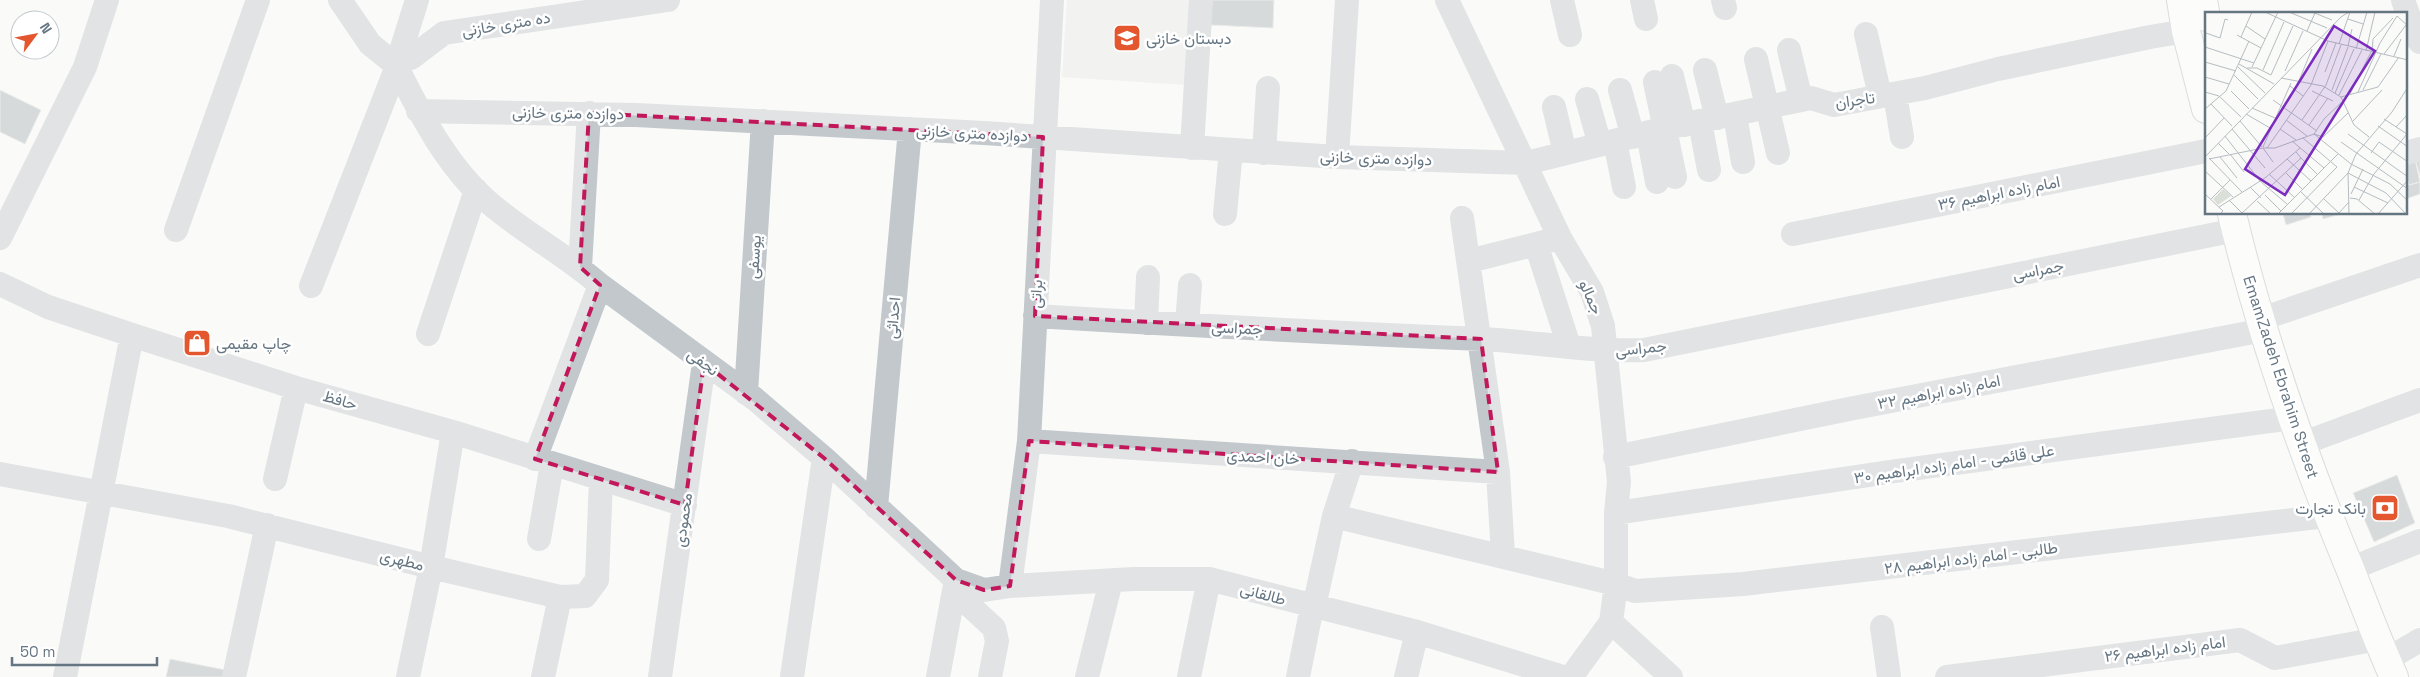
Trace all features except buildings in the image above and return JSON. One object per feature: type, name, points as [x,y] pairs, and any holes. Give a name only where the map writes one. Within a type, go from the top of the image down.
[{"type":"main road","points":[[2205,102],[2192,11],[2213,0]]},
{"type":"main road","name":"EmamZadeh Ebrahim Street","points":[[2234,222],[2262,324],[2301,444],[2327,516],[2386,659]]},
{"type":"street","points":[[0,238],[85,67],[107,0]]},
{"type":"street","points":[[176,230],[258,0]]},
{"type":"street","points":[[340,0],[370,44],[400,62]]},
{"type":"street","points":[[311,286],[400,62],[417,0]]},
{"type":"street","name":"ده متری خازنی","points":[[400,62],[444,33],[668,0]]},
{"type":"street","name":"براتی","points":[[1010,586],[1029,440],[1043,137],[1052,0]]},
{"type":"street","points":[[1192,148],[1201,0]]},
{"type":"street","points":[[1337,157],[1347,0]]},
{"type":"street","points":[[1562,0],[1570,35]]},
{"type":"street","points":[[2403,0],[2407,12]]},
{"type":"street","name":"جمالو","points":[[1451,1],[1560,238],[1592,292],[1603,326],[1619,482],[1616,513],[1616,584],[1611,622]]},
{"type":"street","name":"تاجران","points":[[1526,163],[1800,100],[1811,98],[1834,105],[1888,95],[1998,69],[2150,37],[2192,11]]},
{"type":"street","points":[[2408,14],[2416,37],[2420,42]]},
{"type":"street","points":[[1866,34],[1902,136]]},
{"type":"street","points":[[1789,50],[1800,100]]},
{"type":"street","points":[[1756,59],[1778,153]]},
{"type":"street","name":"نجفی","points":[[400,62],[418,111],[460,173],[487,202],[580,267],[600,285],[746,392],[824,458],[956,580]]},
{"type":"street","points":[[1624,187],[1666,130],[1705,70]]},
{"type":"street","points":[[1664,79],[1666,179]]},
{"type":"street","points":[[1264,153],[1268,88]]},
{"type":"street","points":[[1620,90],[1709,170]]},
{"type":"street","points":[[1587,99],[1744,162]]},
{"type":"street","points":[[1554,107],[1565,153]]},
{"type":"street","name":"دوازده متری خازنی","points":[[418,111],[589,114],[763,121],[1043,137],[1264,153],[1526,163]]},
{"type":"street","points":[[580,267],[589,114]]},
{"type":"street","name":"یوسفی","points":[[746,392],[763,121]]},
{"type":"street","name":"احداثی","points":[[876,507],[910,129]]},
{"type":"street","points":[[1225,214],[1231,150]]},
{"type":"street","name":"امام زاده ابراهیم ۳۶","points":[[1793,234],[2205,151]]},
{"type":"street","points":[[428,334],[476,190]]},
{"type":"street","points":[[1462,218],[1481,339],[1498,472],[1503,555]]},
{"type":"street","name":"جمراسی","points":[[1035,316],[1481,339],[1607,351],[1644,350],[2234,222]]},
{"type":"street","points":[[1469,261],[1560,238]]},
{"type":"street","points":[[1536,244],[1569,346]]},
{"type":"street","name":"امام زاده ابراهیم ۳۲","points":[[1615,457],[2262,324],[2420,265]]},
{"type":"street","points":[[1146,323],[1148,277]]},
{"type":"street","name":"حافظ","points":[[0,284],[48,307],[132,335],[296,388],[453,432],[685,506]]},
{"type":"street","points":[[539,539],[544,462],[600,285]]},
{"type":"street","points":[[1187,325],[1190,285]]},
{"type":"street","points":[[65,677],[132,335]]},
{"type":"street","name":"محمودی","points":[[660,677],[704,363]]},
{"type":"street","points":[[275,480],[296,388]]},
{"type":"street","points":[[2301,444],[2420,400]]},
{"type":"street","name":"علی قائمی - امام زاده ابراهیم ۳۰","points":[[1616,513],[1896,471],[2293,418]]},
{"type":"street","points":[[408,677],[431,568],[453,432]]},
{"type":"street","name":"خان احمدی","points":[[1029,440],[1498,472]]},
{"type":"street","points":[[792,677],[824,458]]},
{"type":"street","points":[[1298,677],[1312,606],[1316,598],[1334,516],[1352,461]]},
{"type":"street","name":"مطهری","points":[[0,474],[228,516],[431,568],[560,596],[585,596],[597,580],[601,479]]},
{"type":"street","name":"طالبی - امام زاده ابراهیم ۲۸","points":[[1334,516],[1503,555],[1616,584],[1635,591],[1743,584],[2327,516]]},
{"type":"street","points":[[234,677],[267,525]]},
{"type":"street","points":[[2350,569],[2420,541]]},
{"type":"street","name":"طالقانی","points":[[956,580],[984,590],[1010,586],[1112,581],[1176,578],[1209,579],[1417,632],[1563,677]]},
{"type":"street","points":[[1189,677],[1209,579]]},
{"type":"street","points":[[938,677],[956,580]]},
{"type":"street","points":[[956,580],[968,605],[994,628],[997,641],[990,677]]},
{"type":"street","points":[[1087,677],[1112,581]]},
{"type":"street","points":[[543,677],[560,596]]},
{"type":"street","points":[[1571,677],[1611,622],[1666,675]]},
{"type":"street","points":[[1882,627],[1889,677]]},
{"type":"street","points":[[1406,677],[1417,632]]},
{"type":"street","name":"امام زاده ابراهیم ۲۶","points":[[1947,677],[2240,640],[2275,658],[2386,659]]},
{"type":"street","points":[[2386,659],[2420,640]]},
{"type":"highlighted area","points":[[589,113],[1043,137],[1035,316],[1481,339],[1498,472],[1029,441],[1010,586],[984,590],[956,580],[824,458],[704,363],[685,505],[535,459],[600,285],[580,267]]},
{"type":"shaded area","name":"دبستان خازنی","points":[[1067,0],[1192,0],[1186,85],[1062,77]]},
{"type":"place","name":"دبستان خازنی","points":[[1127,38]]},
{"type":"place","name":"چاپ مقیمی","points":[[197,343]]},
{"type":"place","name":"بانک تجارت","points":[[2385,508]]}]
